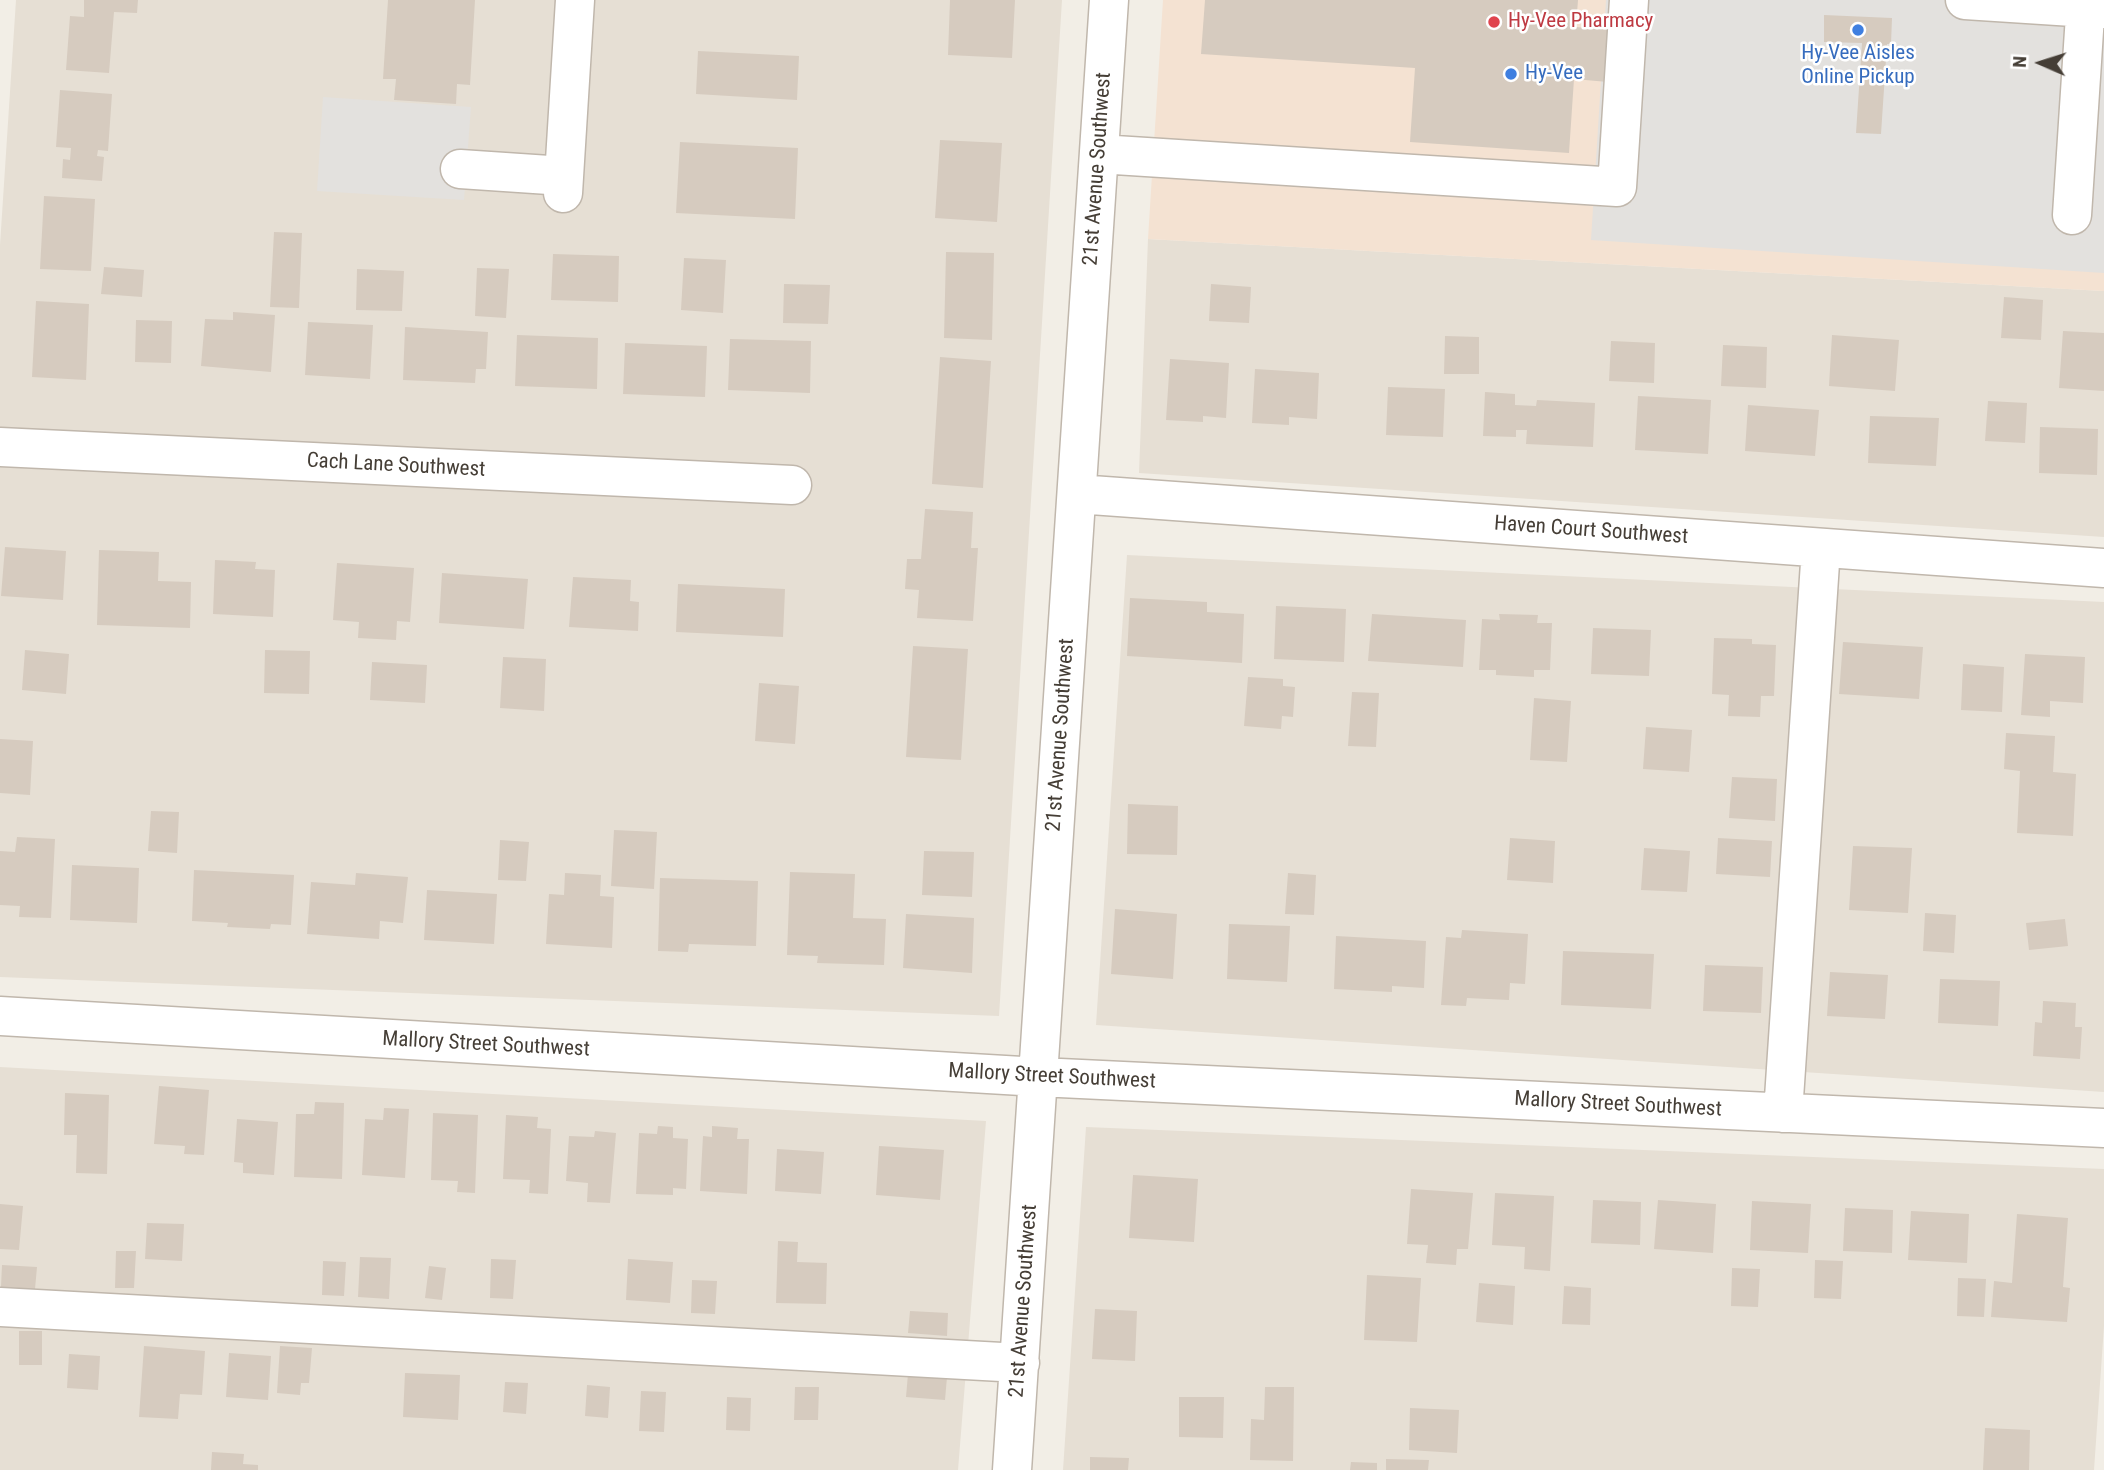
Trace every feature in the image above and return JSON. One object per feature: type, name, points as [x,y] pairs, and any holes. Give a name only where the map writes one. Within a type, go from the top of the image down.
[{"type":"street","points":[[460,169],[563,185],[575,0]]},
{"type":"street","name":"21st Avenue Southwest","points":[[1012,1470],[1109,0]]},
{"type":"street","points":[[1099,154],[1617,187],[1629,0]]},
{"type":"street","points":[[1965,0],[2092,5],[2072,215]]},
{"type":"street","name":"Cach Lane Southwest","points":[[0,447],[792,485]]},
{"type":"street","name":"Haven Court Southwest","points":[[1077,494],[2104,568]]},
{"type":"street","points":[[1783,1113],[1821,548]]},
{"type":"street","name":"Mallory Street Southwest","points":[[0,1016],[1039,1077],[2104,1128]]},
{"type":"street","points":[[0,1307],[1020,1363]]},
{"type":"shaded area","points":[[16,0],[1062,0],[999,1016],[0,977],[0,245]]},
{"type":"shaded area","points":[[1163,0],[2104,0],[2104,291],[1148,239]]},
{"type":"shaded area","points":[[1606,0],[2104,0],[2104,273],[1591,240]]},
{"type":"shaded area","points":[[323,97],[471,107],[464,200],[317,191]]},
{"type":"shaded area","points":[[1148,239],[2104,291],[2104,537],[1139,473]]},
{"type":"shaded area","points":[[1127,555],[2104,602],[2104,1092],[1096,1025]]},
{"type":"shaded area","points":[[0,1067],[986,1121],[958,1470],[0,1470]]},
{"type":"shaded area","points":[[1086,1127],[2104,1169],[2104,1326],[2094,1470],[1063,1470]]},
{"type":"building","points":[[84,0],[138,0],[137,13],[114,12],[109,73],[66,70],[70,16],[84,17]]},
{"type":"building","points":[[388,0],[475,0],[470,85],[457,84],[456,104],[394,100],[396,79],[383,79]]},
{"type":"building","points":[[950,0],[1015,0],[1012,58],[948,55]]},
{"type":"building","name":"Hy-Vee","points":[[1205,0],[1578,0],[1576,27],[1611,30],[1608,82],[1574,79],[1569,153],[1410,142],[1415,68],[1201,54]]},
{"type":"building","points":[[1824,15],[1892,18],[1891,44],[1887,44],[1881,134],[1856,133],[1862,43],[1824,42]]},
{"type":"building","points":[[698,51],[799,56],[797,100],[696,94]]},
{"type":"building","points":[[60,90],[112,94],[108,151],[98,150],[97,156],[104,157],[102,181],[62,178],[63,159],[70,160],[71,148],[56,147]]},
{"type":"building","points":[[940,140],[1002,143],[997,222],[935,218]]},
{"type":"building","points":[[680,142],[798,148],[795,219],[676,213]]},
{"type":"building","points":[[44,196],[95,199],[91,271],[40,269]]},
{"type":"building","points":[[274,232],[302,233],[299,308],[270,307]]},
{"type":"building","points":[[946,252],[994,253],[992,340],[944,338]]},
{"type":"building","points":[[553,254],[619,256],[618,302],[551,300]]},
{"type":"building","points":[[684,258],[726,260],[723,313],[681,310]]},
{"type":"building","points":[[104,267],[144,270],[142,297],[101,294]]},
{"type":"building","points":[[477,268],[509,269],[506,318],[475,316]]},
{"type":"building","points":[[357,269],[404,271],[402,311],[356,310]]},
{"type":"building","points":[[784,284],[830,285],[828,324],[783,323]]},
{"type":"building","points":[[1211,284],[1251,287],[1249,323],[1209,321]]},
{"type":"building","points":[[2004,297],[2043,300],[2041,340],[2001,338]]},
{"type":"building","points":[[36,301],[89,304],[86,380],[32,377]]},
{"type":"building","points":[[233,312],[275,315],[271,372],[201,366],[205,319],[233,320]]},
{"type":"building","points":[[136,320],[172,321],[171,363],[135,362]]},
{"type":"building","points":[[308,322],[373,325],[370,379],[305,375]]},
{"type":"building","points":[[405,327],[488,332],[486,369],[476,369],[475,383],[403,380]]},
{"type":"building","points":[[2063,331],[2104,333],[2104,391],[2059,388]]},
{"type":"building","points":[[517,335],[598,338],[597,389],[515,386]]},
{"type":"building","points":[[1832,335],[1899,340],[1895,391],[1829,386]]},
{"type":"building","points":[[1445,336],[1479,337],[1479,374],[1444,374]]},
{"type":"building","points":[[730,339],[811,341],[810,393],[728,390]]},
{"type":"building","points":[[1611,341],[1655,343],[1654,383],[1609,381]]},
{"type":"building","points":[[625,343],[707,346],[705,397],[623,394]]},
{"type":"building","points":[[1723,345],[1767,347],[1766,388],[1721,386]]},
{"type":"building","points":[[940,357],[991,361],[983,488],[932,484]]},
{"type":"building","points":[[1170,359],[1229,363],[1226,418],[1203,416],[1203,422],[1166,420]]},
{"type":"building","points":[[1255,369],[1319,373],[1317,419],[1289,417],[1289,425],[1252,423]]},
{"type":"building","points":[[1388,387],[1445,389],[1443,437],[1386,435]]},
{"type":"building","points":[[1485,392],[1515,394],[1515,405],[1536,406],[1537,400],[1595,403],[1593,447],[1526,444],[1527,430],[1516,430],[1516,437],[1483,436]]},
{"type":"building","points":[[1638,396],[1711,400],[1708,454],[1635,450]]},
{"type":"building","points":[[1988,401],[2027,403],[2025,443],[1985,441]]},
{"type":"building","points":[[1748,405],[1819,410],[1815,456],[1745,451]]},
{"type":"building","points":[[1870,416],[1939,418],[1936,466],[1868,463]]},
{"type":"building","points":[[2040,427],[2098,429],[2097,475],[2039,473]]},
{"type":"building","points":[[925,509],[973,512],[971,548],[978,548],[973,621],[917,618],[919,590],[905,589],[907,559],[921,559]]},
{"type":"building","points":[[5,547],[66,551],[63,600],[1,596]]},
{"type":"building","points":[[99,550],[159,552],[158,581],[191,582],[190,628],[97,625]]},
{"type":"building","points":[[215,560],[256,562],[255,569],[275,570],[273,617],[213,614]]},
{"type":"building","points":[[337,563],[414,568],[410,622],[397,621],[396,640],[358,638],[359,622],[333,620]]},
{"type":"building","points":[[442,573],[528,579],[524,629],[439,623]]},
{"type":"building","points":[[573,577],[631,580],[630,601],[639,602],[638,631],[569,627]]},
{"type":"building","points":[[678,584],[785,589],[783,637],[676,632]]},
{"type":"building","points":[[1130,598],[1207,602],[1207,612],[1244,614],[1242,663],[1127,656]]},
{"type":"building","points":[[1276,606],[1346,609],[1344,662],[1274,659]]},
{"type":"building","points":[[1372,614],[1466,620],[1463,667],[1368,661]]},
{"type":"building","points":[[1499,614],[1538,615],[1537,623],[1552,623],[1550,670],[1534,670],[1534,677],[1496,675],[1496,670],[1479,670],[1482,619],[1500,620]]},
{"type":"building","points":[[1593,628],[1651,630],[1649,676],[1591,674]]},
{"type":"building","points":[[1714,638],[1752,639],[1752,644],[1776,645],[1774,696],[1761,696],[1760,717],[1728,716],[1729,695],[1712,694]]},
{"type":"building","points":[[1843,642],[1923,647],[1919,699],[1839,694]]},
{"type":"building","points":[[913,646],[968,649],[961,760],[906,757]]},
{"type":"building","points":[[25,650],[69,654],[66,694],[22,690]]},
{"type":"building","points":[[265,650],[310,651],[309,694],[264,693]]},
{"type":"building","points":[[2025,654],[2085,657],[2083,703],[2050,701],[2050,717],[2021,715]]},
{"type":"building","points":[[503,657],[546,659],[544,711],[500,708]]},
{"type":"building","points":[[372,662],[427,665],[425,703],[370,700]]},
{"type":"building","points":[[1963,664],[2004,667],[2002,712],[1961,710]]},
{"type":"building","points":[[1248,677],[1283,679],[1283,686],[1295,687],[1293,717],[1282,716],[1281,729],[1244,726]]},
{"type":"building","points":[[759,683],[799,686],[795,744],[755,741]]},
{"type":"building","points":[[1352,692],[1379,693],[1376,747],[1348,746]]},
{"type":"building","points":[[1534,698],[1571,701],[1567,762],[1530,760]]},
{"type":"building","points":[[1646,727],[1692,730],[1689,772],[1643,769]]},
{"type":"building","points":[[2006,733],[2055,736],[2053,772],[2076,774],[2073,836],[2017,833],[2020,771],[2004,769]]},
{"type":"building","points":[[0,739],[33,741],[30,795],[0,793]]},
{"type":"building","points":[[1732,777],[1777,779],[1775,821],[1729,818]]},
{"type":"building","points":[[1128,804],[1178,806],[1177,855],[1127,854]]},
{"type":"building","points":[[151,811],[179,812],[177,853],[148,851]]},
{"type":"building","points":[[614,830],[657,832],[654,889],[611,886]]},
{"type":"building","points":[[17,837],[55,839],[51,918],[19,917],[20,906],[0,905],[0,851],[15,852]]},
{"type":"building","points":[[1510,838],[1555,841],[1553,883],[1507,880]]},
{"type":"building","points":[[1718,838],[1772,841],[1770,877],[1716,874]]},
{"type":"building","points":[[500,840],[529,842],[526,881],[498,880]]},
{"type":"building","points":[[1853,846],[1912,848],[1908,913],[1849,910]]},
{"type":"building","points":[[1644,848],[1690,851],[1687,892],[1641,890]]},
{"type":"building","points":[[924,851],[974,852],[972,897],[922,895]]},
{"type":"building","points":[[72,865],[139,868],[137,923],[70,920]]},
{"type":"building","points":[[194,870],[294,875],[291,925],[271,924],[270,929],[227,927],[228,923],[192,921]]},
{"type":"building","points":[[790,872],[855,874],[853,918],[886,919],[884,965],[817,963],[818,956],[787,955]]},
{"type":"building","points":[[356,873],[408,877],[403,923],[380,921],[379,939],[307,934],[311,882],[355,885]]},
{"type":"building","points":[[565,873],[601,875],[600,896],[614,897],[612,948],[546,944],[549,894],[564,895]]},
{"type":"building","points":[[1288,873],[1316,875],[1314,915],[1285,914]]},
{"type":"building","points":[[660,878],[758,881],[756,946],[689,944],[688,952],[658,951]]},
{"type":"building","points":[[427,890],[497,894],[494,944],[424,940]]},
{"type":"building","points":[[1115,909],[1177,914],[1173,979],[1111,974]]},
{"type":"building","points":[[1925,913],[1956,915],[1954,953],[1923,951]]},
{"type":"building","points":[[906,914],[974,918],[972,973],[903,968]]},
{"type":"building","points":[[2065,919],[2068,946],[2029,950],[2026,923]]},
{"type":"building","points":[[1229,924],[1290,926],[1287,982],[1227,979]]},
{"type":"building","points":[[1462,930],[1528,934],[1525,984],[1510,983],[1509,1000],[1467,998],[1466,1006],[1441,1005],[1446,937],[1461,938]]},
{"type":"building","points":[[1336,936],[1426,941],[1424,988],[1392,986],[1392,992],[1334,989]]},
{"type":"building","points":[[1563,951],[1654,954],[1651,1009],[1561,1005]]},
{"type":"building","points":[[1705,965],[1763,967],[1761,1013],[1703,1011]]},
{"type":"building","points":[[1830,972],[1888,975],[1885,1019],[1827,1016]]},
{"type":"building","points":[[1940,979],[2000,981],[1998,1026],[1938,1023]]},
{"type":"building","points":[[2043,1001],[2076,1003],[2075,1027],[2082,1027],[2080,1059],[2033,1056],[2035,1022],[2042,1023]]},
{"type":"building","points":[[159,1086],[209,1090],[204,1155],[184,1154],[185,1146],[154,1144]]},
{"type":"building","points":[[65,1093],[109,1095],[107,1174],[76,1173],[77,1135],[64,1135]]},
{"type":"building","points":[[315,1102],[344,1103],[342,1179],[294,1177],[296,1114],[314,1114]]},
{"type":"building","points":[[384,1108],[409,1109],[405,1178],[362,1175],[365,1119],[383,1120]]},
{"type":"building","points":[[433,1113],[478,1115],[475,1193],[457,1192],[458,1181],[431,1180]]},
{"type":"building","points":[[506,1115],[538,1117],[537,1128],[551,1129],[548,1194],[529,1193],[530,1180],[503,1179]]},
{"type":"building","points":[[237,1119],[278,1122],[274,1175],[243,1173],[243,1163],[234,1162]]},
{"type":"building","points":[[658,1126],[673,1127],[673,1138],[688,1139],[686,1189],[673,1188],[673,1195],[636,1194],[639,1133],[657,1134]]},
{"type":"building","points":[[712,1126],[738,1128],[737,1139],[749,1139],[747,1194],[700,1191],[703,1136],[712,1137]]},
{"type":"building","points":[[595,1131],[616,1133],[610,1203],[587,1202],[588,1183],[566,1181],[569,1136],[594,1137]]},
{"type":"building","points":[[879,1146],[944,1150],[940,1200],[876,1195]]},
{"type":"building","points":[[777,1149],[824,1152],[821,1194],[775,1191]]},
{"type":"building","points":[[1133,1175],[1198,1179],[1194,1242],[1129,1238]]},
{"type":"building","points":[[1411,1189],[1473,1193],[1468,1249],[1457,1249],[1456,1265],[1426,1263],[1428,1245],[1407,1244]]},
{"type":"building","points":[[1495,1193],[1554,1196],[1550,1271],[1524,1269],[1525,1247],[1492,1245]]},
{"type":"building","points":[[1593,1200],[1641,1202],[1640,1245],[1591,1243]]},
{"type":"building","points":[[1658,1200],[1716,1204],[1713,1253],[1654,1249]]},
{"type":"building","points":[[1752,1201],[1811,1204],[1808,1253],[1750,1250]]},
{"type":"building","points":[[0,1204],[23,1206],[19,1250],[0,1249]]},
{"type":"building","points":[[1845,1208],[1893,1210],[1892,1253],[1843,1251]]},
{"type":"building","points":[[1911,1211],[1969,1214],[1967,1263],[1908,1260]]},
{"type":"building","points":[[2017,1214],[2068,1218],[2063,1287],[2070,1288],[2067,1322],[1991,1317],[1994,1281],[2012,1283]]},
{"type":"building","points":[[147,1223],[184,1224],[182,1261],[145,1259]]},
{"type":"building","points":[[778,1241],[798,1242],[797,1262],[827,1263],[826,1304],[776,1303]]},
{"type":"building","points":[[116,1251],[136,1251],[134,1288],[115,1288]]},
{"type":"building","points":[[360,1257],[391,1258],[389,1299],[358,1297]]},
{"type":"building","points":[[491,1259],[516,1260],[513,1299],[490,1298]]},
{"type":"building","points":[[628,1259],[673,1262],[670,1303],[626,1300]]},
{"type":"building","points":[[1815,1260],[1843,1261],[1841,1299],[1814,1298]]},
{"type":"building","points":[[323,1261],[346,1262],[344,1296],[322,1295]]},
{"type":"building","points":[[2,1265],[37,1267],[35,1289],[1,1287]]},
{"type":"building","points":[[429,1266],[446,1268],[442,1300],[425,1298]]},
{"type":"building","points":[[1732,1268],[1760,1269],[1758,1307],[1731,1306]]},
{"type":"building","points":[[1367,1275],[1421,1278],[1417,1342],[1364,1340]]},
{"type":"building","points":[[1958,1278],[1986,1279],[1984,1317],[1957,1316]]},
{"type":"building","points":[[692,1280],[717,1281],[715,1314],[691,1313]]},
{"type":"building","points":[[1479,1283],[1515,1286],[1513,1325],[1476,1322]]},
{"type":"building","points":[[1564,1286],[1591,1288],[1590,1325],[1562,1324]]},
{"type":"building","points":[[1095,1309],[1137,1311],[1135,1361],[1092,1359]]},
{"type":"building","points":[[910,1311],[948,1313],[947,1336],[908,1333]]},
{"type":"building","points":[[19,1331],[42,1331],[42,1365],[19,1365]]},
{"type":"building","points":[[144,1346],[205,1351],[202,1395],[180,1394],[178,1419],[139,1417]]},
{"type":"building","points":[[280,1346],[312,1348],[309,1383],[301,1383],[300,1395],[277,1393]]},
{"type":"building","points":[[229,1353],[271,1356],[268,1400],[226,1397]]},
{"type":"building","points":[[69,1354],[100,1356],[98,1390],[67,1388]]},
{"type":"building","points":[[405,1373],[460,1375],[458,1420],[403,1417]]},
{"type":"building","points":[[908,1374],[947,1377],[945,1400],[906,1397]]},
{"type":"building","points":[[505,1382],[528,1383],[526,1414],[503,1412]]},
{"type":"building","points":[[587,1385],[610,1387],[608,1418],[585,1416]]},
{"type":"building","points":[[795,1387],[819,1387],[818,1420],[794,1420]]},
{"type":"building","points":[[1265,1387],[1294,1387],[1293,1461],[1250,1460],[1251,1419],[1264,1420]]},
{"type":"building","points":[[641,1391],[666,1392],[664,1432],[639,1431]]},
{"type":"building","points":[[727,1397],[751,1398],[750,1431],[726,1430]]},
{"type":"building","points":[[1179,1397],[1224,1397],[1223,1438],[1179,1437]]},
{"type":"building","points":[[1410,1408],[1459,1410],[1457,1453],[1409,1450]]},
{"type":"building","points":[[1985,1428],[2030,1430],[2029,1470],[1983,1470]]},
{"type":"building","points":[[212,1452],[244,1454],[243,1464],[258,1465],[258,1470],[211,1470]]},
{"type":"building","points":[[1090,1457],[1129,1458],[1128,1470],[1090,1470]]},
{"type":"building","points":[[1386,1459],[1429,1460],[1428,1470],[1386,1470]]},
{"type":"building","points":[[1351,1462],[1377,1463],[1377,1470],[1350,1470]]},
{"type":"place","name":"Hy-Vee Pharmacy","points":[[1494,22]]},
{"type":"place","name":"Hy-Vee Aisles Online Pickup","points":[[1858,30]]},
{"type":"place","name":"Hy-Vee","points":[[1511,74]]}]
